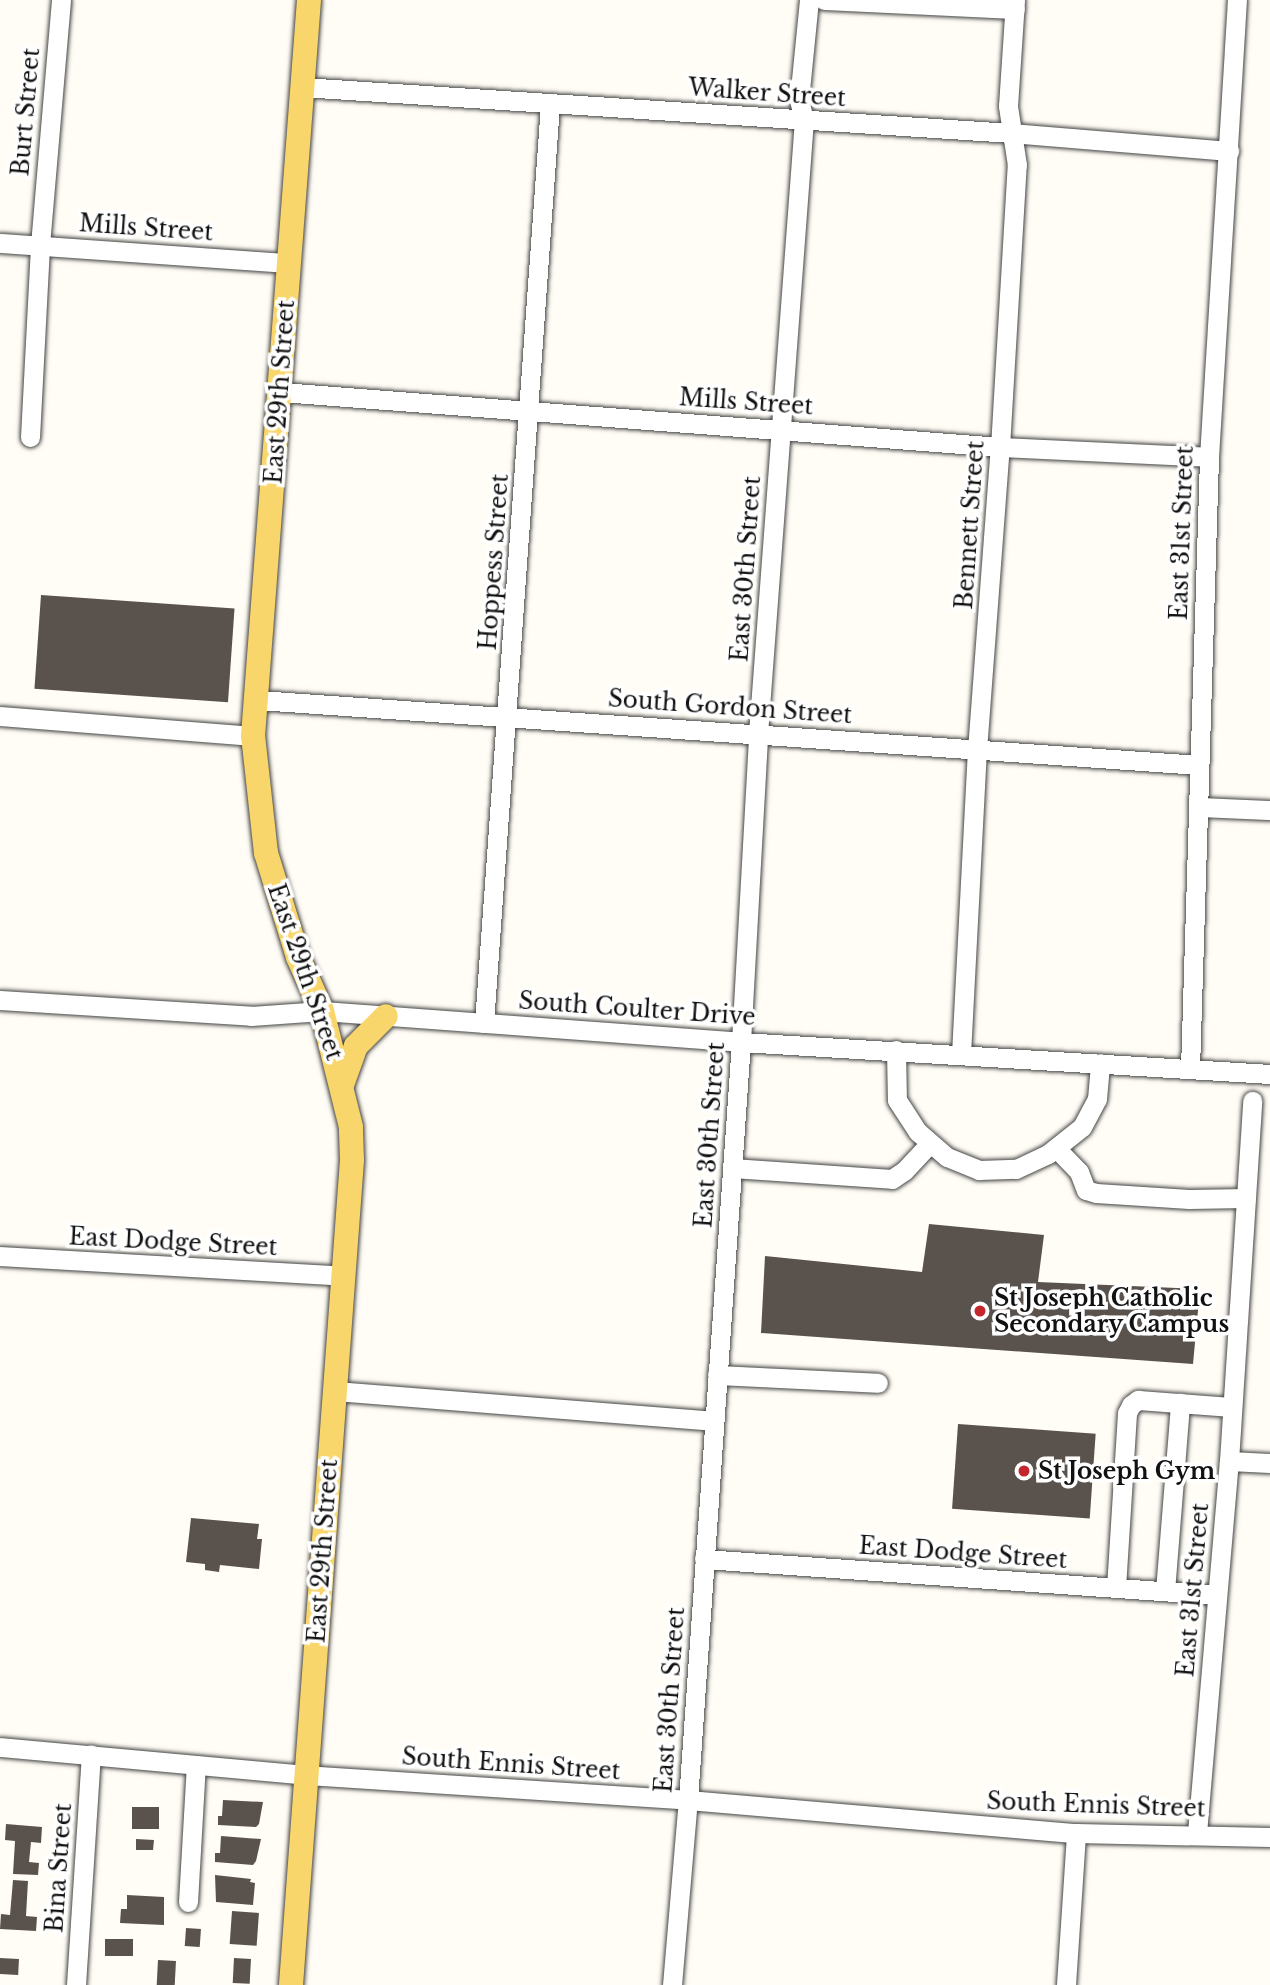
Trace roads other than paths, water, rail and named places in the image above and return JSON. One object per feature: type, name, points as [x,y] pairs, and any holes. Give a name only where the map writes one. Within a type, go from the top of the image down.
[{"type":"main road","name":"East 29th Street","points":[[291,1985],[352,1160],[351,1127],[322,1011],[298,957],[266,853],[253,736],[258,700],[309,0]]},
{"type":"main road","points":[[342,1086],[356,1046],[386,1016]]},
{"type":"street","name":"Burt Street","points":[[30,437],[40,245],[61,0]]},
{"type":"street","name":"East 30th Street","points":[[672,1985],[688,1800],[741,1042],[758,734],[804,120],[799,100],[809,0]]},
{"type":"street","points":[[824,0],[1015,5]]},
{"type":"street","name":"East 31st Street","points":[[1189,1069],[1209,457],[1237,0]]},
{"type":"street","name":"Bennett Street","points":[[961,1054],[977,750],[1000,447],[1017,165],[1008,106],[1015,5]]},
{"type":"street","name":"Walker Street","points":[[302,87],[1011,133],[1229,151]]},
{"type":"street","name":"Hoppess Street","points":[[484,1023],[530,413],[550,104]]},
{"type":"street","name":"Mills Street","points":[[0,243],[289,263]]},
{"type":"street","name":"Mills Street","points":[[281,392],[530,413],[781,428],[1000,447],[1209,457]]},
{"type":"street","name":"South Gordon Street","points":[[258,700],[508,715],[1199,765]]},
{"type":"street","points":[[0,716],[253,736]]},
{"type":"street","points":[[1198,807],[1270,810]]},
{"type":"street","name":"South Coulter Drive","points":[[0,1000],[251,1016],[322,1011],[741,1042],[1270,1074]]},
{"type":"street","points":[[896,1051],[897,1100],[918,1132],[947,1157],[979,1170],[1016,1169],[1056,1148],[1082,1127],[1097,1099],[1100,1063]]},
{"type":"street","name":"East 31st Street","points":[[1197,1833],[1229,1461],[1252,1101]]},
{"type":"street","points":[[732,1168],[892,1179],[904,1171],[930,1143]]},
{"type":"street","points":[[1056,1148],[1079,1172],[1086,1190],[1096,1193],[1189,1199],[1246,1198]]},
{"type":"street","name":"East Dodge Street","points":[[0,1256],[343,1276]]},
{"type":"street","points":[[717,1375],[878,1383]]},
{"type":"street","points":[[335,1391],[713,1421]]},
{"type":"street","points":[[1116,1588],[1127,1413],[1138,1400],[1232,1406]]},
{"type":"street","points":[[1165,1591],[1180,1403]]},
{"type":"street","points":[[1229,1461],[1270,1463]]},
{"type":"street","name":"East Dodge Street","points":[[704,1559],[1217,1595]]},
{"type":"street","name":"South Ennis Street","points":[[0,1747],[305,1775],[688,1800],[1076,1833],[1197,1833],[1270,1837]]},
{"type":"street","name":"Bina Street","points":[[76,1985],[91,1754]]},
{"type":"street","points":[[188,1902],[196,1765]]},
{"type":"street","points":[[1066,1985],[1076,1833]]},
{"type":"place","name":"St Joseph Catholic Secondary Campus","points":[[980,1311]]},
{"type":"place","name":"St Joseph Gym","points":[[1024,1471]]}]
